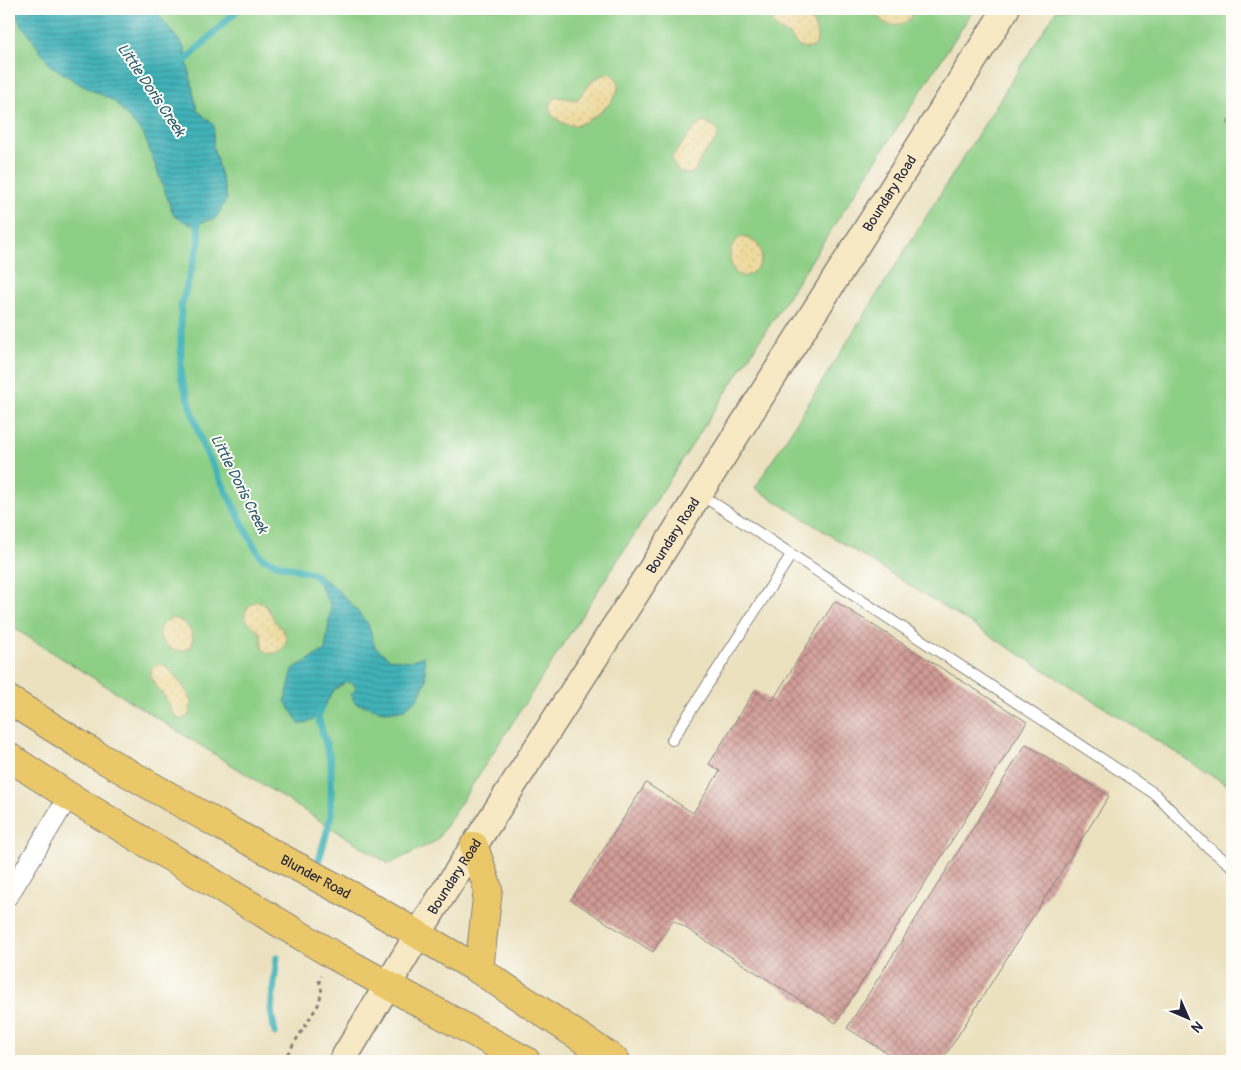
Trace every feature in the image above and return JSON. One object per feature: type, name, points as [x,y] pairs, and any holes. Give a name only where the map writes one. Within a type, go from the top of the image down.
[{"type":"main road","name":"Blunder Road","points":[[9,700],[93,753],[352,896],[479,970],[616,1061]]},
{"type":"main road","points":[[9,757],[67,795],[333,955],[526,1061]]},
{"type":"main road","points":[[474,846],[488,889],[479,970]]},
{"type":"street","name":"Boundary Road","points":[[342,1061],[474,846],[1006,9]]},
{"type":"street","points":[[9,895],[64,804],[67,795]]},
{"type":"lane","points":[[699,493],[1155,794],[1205,844],[1232,866]]},
{"type":"lane","points":[[672,740],[791,555]]},
{"type":"path","points":[[283,1061],[318,1005],[322,992],[319,980],[322,974]]},
{"type":"green space","points":[[9,9],[974,9],[436,841],[389,864],[9,625]]},
{"type":"green space","points":[[1057,9],[1232,9],[1232,788],[755,488]]},
{"type":"sand","points":[[781,9],[807,9],[817,36],[817,42],[814,46],[808,48],[799,47],[789,34],[779,30],[773,24],[773,16]]},
{"type":"sand","points":[[876,9],[915,9],[907,21],[895,26],[883,21]]},
{"type":"sand","points":[[609,73],[618,82],[618,88],[613,99],[599,113],[578,125],[560,122],[552,115],[550,107],[552,100],[558,97],[577,100],[594,79]]},
{"type":"sand","points":[[704,122],[717,130],[716,140],[701,158],[693,173],[681,172],[676,168],[672,157],[695,127]]},
{"type":"sand","points":[[741,237],[750,239],[756,244],[762,255],[757,268],[743,277],[733,269],[730,259],[730,253],[734,244]]},
{"type":"sand","points":[[259,601],[270,612],[286,636],[286,641],[281,650],[272,654],[264,651],[261,634],[245,619],[248,607]]},
{"type":"sand","points":[[173,618],[182,621],[191,632],[192,645],[185,650],[177,651],[170,648],[160,636],[160,629],[164,623]]},
{"type":"sand","points":[[160,664],[168,667],[188,695],[190,708],[188,716],[183,719],[179,719],[172,712],[168,702],[153,680],[151,670]]},
{"type":"water","points":[[11,9],[154,9],[184,47],[197,110],[214,125],[213,146],[227,198],[216,218],[192,225],[174,216],[144,135],[114,101],[81,85],[50,65]]},
{"type":"water","points":[[314,574],[335,587],[352,605],[368,624],[375,647],[390,659],[410,661],[424,656],[426,680],[418,698],[405,709],[387,712],[355,703],[351,694],[356,689],[353,683],[346,682],[334,690],[318,717],[300,725],[285,701],[293,669],[325,650],[331,606]]},
{"type":"building","points":[[1232,118],[1232,129],[1227,122]]},
{"type":"building","points":[[835,601],[1027,722],[836,1023],[673,920],[653,952],[571,900],[646,783],[693,813],[720,771],[709,764],[755,690],[772,701]]},
{"type":"building","points":[[1026,744],[1109,796],[942,1061],[900,1061],[847,1028]]},
{"type":"waterway","points":[[181,65],[238,9]]},
{"type":"waterway","name":"Little Doris Creek","points":[[196,216],[200,239],[181,307],[181,377],[203,446],[261,557],[277,564],[314,574],[320,580]]},
{"type":"waterway","name":"Little Doris Creek","points":[[319,860],[331,817],[331,762],[318,717],[321,708]]},
{"type":"waterway","name":"Little Doris Creek","points":[[275,1033],[271,1010],[277,957]]}]
